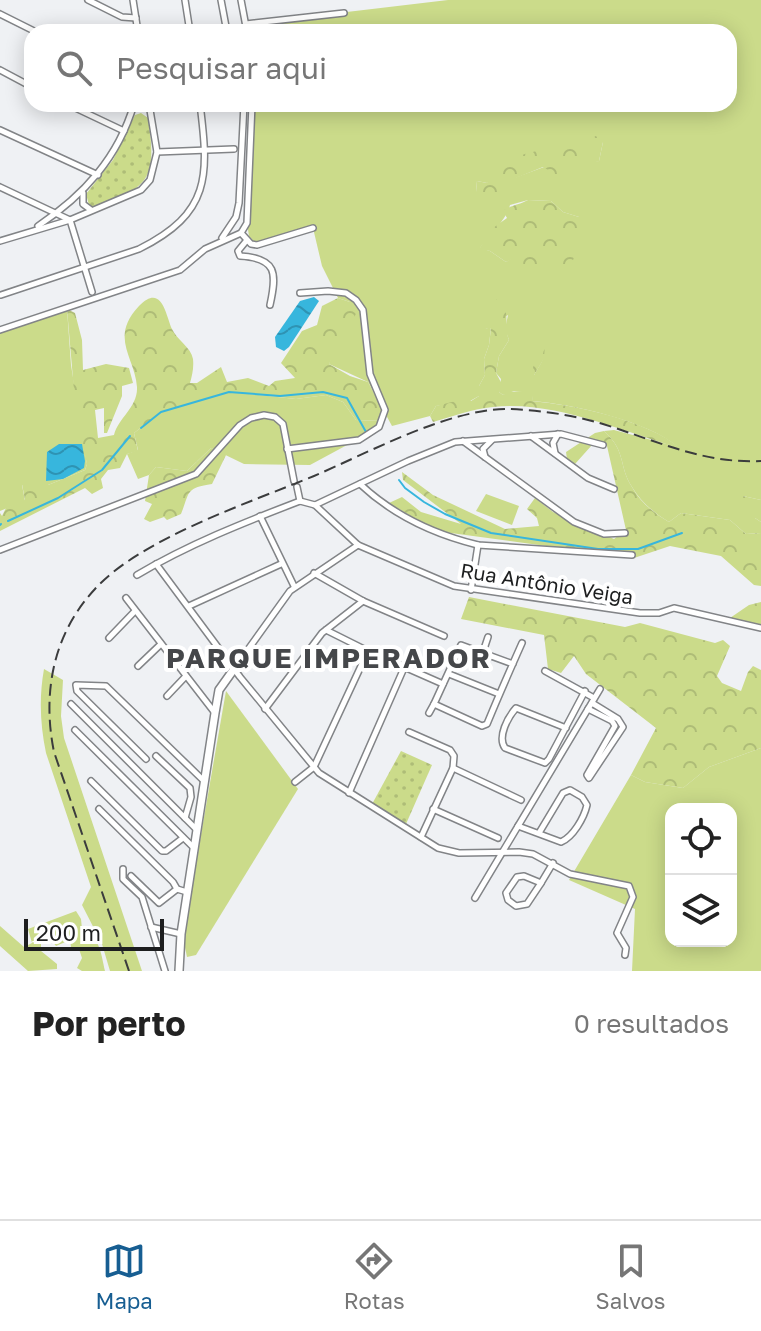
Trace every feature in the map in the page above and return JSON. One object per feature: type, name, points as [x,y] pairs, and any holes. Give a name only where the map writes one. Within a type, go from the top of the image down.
[{"type":"street","points":[[88,0],[122,17],[136,18]]},
{"type":"street","points":[[133,0],[137,24]]},
{"type":"street","points":[[185,0],[189,24]]},
{"type":"street","points":[[221,0],[226,24]]},
{"type":"street","points":[[241,0],[246,24],[344,13]]},
{"type":"street","points":[[0,14],[24,26]]},
{"type":"street","points":[[0,70],[24,83]]},
{"type":"street","points":[[84,112],[124,131]]},
{"type":"street","points":[[34,229],[83,192],[98,175],[111,158],[131,112]]},
{"type":"street","points":[[0,241],[70,220],[141,190],[150,180],[157,152],[149,114],[145,112]]},
{"type":"street","points":[[1,295],[139,249],[180,224],[194,205],[203,182],[206,151],[201,112]]},
{"type":"street","points":[[220,242],[231,228],[239,203],[244,112]]},
{"type":"street","points":[[0,330],[180,270],[205,249],[241,233],[247,223],[252,112]]},
{"type":"street","points":[[0,130],[98,175]]},
{"type":"street","points":[[157,152],[234,149]]},
{"type":"street","points":[[0,187],[70,220],[92,292]]},
{"type":"street","points":[[83,192],[83,204],[93,211]]},
{"type":"street","points":[[40,206],[43,223]]},
{"type":"street","points":[[241,233],[257,245],[313,228]]},
{"type":"street","points":[[247,240],[238,251],[240,256],[256,255],[269,264],[273,273],[270,305]]},
{"type":"street","points":[[287,449],[359,440],[379,427],[385,410],[370,374],[363,310],[356,300],[346,293],[300,293]]},
{"type":"street","points":[[0,550],[196,474],[240,425],[251,418],[264,415],[275,417],[283,424],[300,501],[260,516],[137,575]]},
{"type":"street","points":[[556,454],[553,443],[558,434]]},
{"type":"street","points":[[315,505],[421,455],[462,441],[558,434],[603,445]]},
{"type":"street","points":[[531,436],[588,478],[614,489]]},
{"type":"street","points":[[485,458],[485,444],[493,439]]},
{"type":"street","points":[[462,441],[586,528],[604,534],[625,533]]},
{"type":"street","points":[[360,484],[410,521],[478,545],[632,555]]},
{"type":"street","name":"Rua Antônio Veiga","points":[[300,501],[315,505],[358,545],[454,586],[640,613],[659,613],[674,608],[761,628]]},
{"type":"street","points":[[260,516],[294,586]]},
{"type":"street","points":[[182,971],[181,938],[187,892],[219,690],[294,586],[358,545]]},
{"type":"street","points":[[471,590],[478,545]]},
{"type":"street","points":[[156,564],[265,709],[314,767],[349,793],[438,848],[459,853],[533,854],[567,872],[632,889],[633,897],[617,933],[626,948],[625,955]]},
{"type":"street","points":[[189,606],[281,564]]},
{"type":"street","points":[[314,573],[363,601],[444,636]]},
{"type":"street","points":[[126,598],[215,713]]},
{"type":"street","points":[[265,709],[326,630],[363,601]]},
{"type":"street","points":[[109,638],[135,611]]},
{"type":"street","points":[[326,630],[443,684]]},
{"type":"street","points":[[483,652],[488,637]]},
{"type":"street","points":[[434,704],[484,726],[522,643]]},
{"type":"street","points":[[138,666],[161,644]]},
{"type":"street","points":[[429,713],[461,645],[513,664]]},
{"type":"street","points":[[295,782],[314,767],[368,651]]},
{"type":"street","points":[[349,793],[404,668]]},
{"type":"street","points":[[545,671],[585,691],[592,703],[615,726],[587,775],[589,778],[623,727],[618,719],[592,703]]},
{"type":"street","points":[[449,674],[499,694]]},
{"type":"street","points":[[167,696],[186,676]]},
{"type":"street","points":[[146,759],[77,691],[76,685],[106,686],[204,781]]},
{"type":"street","points":[[475,898],[600,689]]},
{"type":"street","points":[[566,728],[516,708],[502,743],[505,748],[545,763],[566,728],[585,691]]},
{"type":"street","points":[[71,704],[197,830]]},
{"type":"street","points":[[75,730],[195,849]]},
{"type":"street","points":[[409,732],[450,750],[454,756],[453,768],[420,836]]},
{"type":"street","points":[[156,756],[190,788],[191,797],[185,818]]},
{"type":"street","points":[[453,768],[521,800]]},
{"type":"street","points":[[91,781],[162,851],[183,838]]},
{"type":"street","points":[[518,826],[561,842],[568,839],[585,812],[587,805],[582,797],[570,790],[563,793],[539,833]]},
{"type":"street","points":[[99,809],[177,889],[187,892]]},
{"type":"street","points":[[433,809],[498,838]]},
{"type":"street","points":[[541,883],[524,876],[517,877],[510,884],[506,897],[516,906],[523,906],[541,883],[553,863]]},
{"type":"street","points":[[123,869],[122,877],[141,895],[165,971]]},
{"type":"street","points":[[131,876],[159,903],[177,889]]},
{"type":"street","points":[[151,926],[181,938]]},
{"type":"green space","points":[[448,0],[761,0],[761,500],[743,496],[755,518],[761,522],[761,533],[746,534],[730,520],[681,513],[669,522],[653,511],[632,487],[616,446],[604,431],[614,430],[678,447],[648,429],[609,415],[532,401],[534,375],[544,358],[523,392],[503,395],[499,392],[501,379],[496,373],[499,356],[509,340],[505,329],[508,315],[485,329],[491,327],[479,396],[470,401],[436,406],[430,416],[392,426],[368,382],[329,364],[350,302],[338,298],[322,266],[313,228],[257,245],[249,236],[252,112],[737,112],[737,24],[246,24]],"holes":[[[603,142],[599,161],[544,167],[476,192],[477,181],[487,183]],[[528,200],[551,201],[563,212],[579,217],[506,262],[480,248],[502,222],[510,205]]]},
{"type":"green space","points":[[141,113],[148,118],[151,138],[150,168],[146,178],[127,194],[93,207],[89,205],[86,194],[113,160],[135,115]]},
{"type":"green space","points":[[596,136],[603,142],[599,161],[557,175],[543,167],[511,180],[510,191],[486,201],[476,192],[477,181],[487,183],[513,157]]},
{"type":"green space","points":[[528,200],[551,201],[563,212],[579,217],[583,229],[568,276],[534,271],[515,258],[506,262],[490,251],[479,249],[493,228],[507,218],[503,211]]},
{"type":"green space","points":[[338,298],[350,302],[358,310],[329,364],[368,382],[384,412],[381,421],[356,420],[343,402],[326,395],[296,399],[229,392],[161,412],[134,433],[138,451],[127,454],[120,468],[108,470],[101,479],[103,488],[92,494],[85,488],[0,531],[0,513],[2,516],[6,508],[25,500],[22,484],[38,480],[48,485],[85,470],[87,464],[76,414],[67,309],[75,313],[82,340],[83,370],[106,364],[129,368],[133,383],[122,386],[122,396],[107,433],[104,433],[104,408],[95,410],[98,438],[114,435],[134,401],[137,387],[126,347],[126,328],[130,317],[147,300],[158,299],[174,333],[192,355],[190,383],[197,383],[221,367],[227,382],[248,378],[269,386],[275,381],[295,378],[281,363],[302,331],[317,325],[322,306]]},
{"type":"green space","points":[[498,298],[505,308],[509,340],[499,356],[496,373],[503,386],[499,392],[503,395],[523,391],[525,381],[532,374],[537,345],[545,344],[544,358],[534,375],[536,381],[532,401],[589,410],[630,422],[649,429],[680,448],[588,419],[540,408],[493,407],[433,422],[430,416],[436,406],[468,398],[471,401],[479,396],[491,328],[484,329],[483,308],[491,307]]},
{"type":"green space","points":[[67,309],[71,365],[87,464],[85,470],[48,485],[22,485],[25,501],[0,511],[0,332]]},
{"type":"green space","points":[[229,392],[296,399],[326,395],[343,402],[356,420],[381,421],[373,431],[310,465],[244,464],[211,448],[187,471],[156,467],[149,475],[138,479],[127,454],[138,450],[134,433],[161,412]]},
{"type":"green space","points":[[604,431],[616,446],[635,492],[663,519],[669,522],[681,513],[730,520],[746,534],[761,533],[761,586],[754,585],[721,556],[670,546],[634,558],[436,531],[389,503],[402,497],[421,512],[461,524],[403,480],[402,472],[433,495],[505,529],[539,526],[537,518],[527,509],[535,498],[553,512],[614,539],[626,530],[607,446],[592,445],[575,464],[567,459],[566,452],[595,433]]},
{"type":"green space","points":[[211,448],[227,453],[212,484],[193,489],[181,514],[167,520],[164,517],[150,522],[144,519],[152,504],[145,501],[149,475],[156,467],[187,471]]},
{"type":"green space","points":[[486,494],[519,506],[512,525],[476,511]]},
{"type":"green space","points":[[743,496],[761,500],[761,522],[755,518],[744,518],[737,501]]},
{"type":"green space","points":[[469,597],[625,627],[640,623],[715,643],[723,640],[730,646],[717,676],[722,683],[741,691],[753,666],[761,670],[761,748],[709,767],[683,788],[645,782],[631,775],[656,728],[586,674],[574,656],[561,673],[548,669],[544,635],[461,619]]},
{"type":"green space","points":[[761,602],[761,625],[730,618],[749,605]]},
{"type":"green space","points":[[44,669],[63,680],[61,716],[64,738],[142,971],[110,971],[102,944],[82,905],[91,887],[46,753],[42,732]]},
{"type":"green space","points":[[226,691],[298,789],[196,955],[187,957],[183,938]]},
{"type":"green space","points":[[761,748],[761,971],[632,971],[635,909],[569,880],[631,775],[645,782],[683,788],[709,767]]},
{"type":"green space","points":[[401,751],[432,765],[406,824],[371,806]]},
{"type":"green space","points":[[76,911],[82,929],[93,936],[99,946],[105,971],[82,971],[77,968],[82,958],[79,949],[71,947],[70,940],[56,946],[49,937],[41,942],[41,951],[57,964],[57,969],[28,971],[0,946],[0,926],[24,947],[32,943],[28,929]]},
{"type":"water","points":[[314,297],[319,301],[289,347],[284,351],[276,347],[275,337],[300,301]]},
{"type":"water","points":[[59,444],[82,444],[84,468],[63,479],[46,481],[47,452]]},
{"type":"waterway","points":[[141,428],[161,412],[229,392],[280,396],[323,392],[347,398],[366,432]]},
{"type":"waterway","points":[[8,521],[58,498],[102,470],[130,436]]},
{"type":"waterway","points":[[399,480],[424,502],[491,533],[598,549],[638,549],[682,533]]},
{"type":"railway","points":[[129,971],[54,752],[49,708],[54,665],[69,625],[95,589],[115,571],[167,538],[229,510],[435,424],[485,411],[508,409],[568,416],[700,455],[761,461]]},
{"type":"district","name":"PARQUE IMPERADOR","points":[[329,657]]}]
